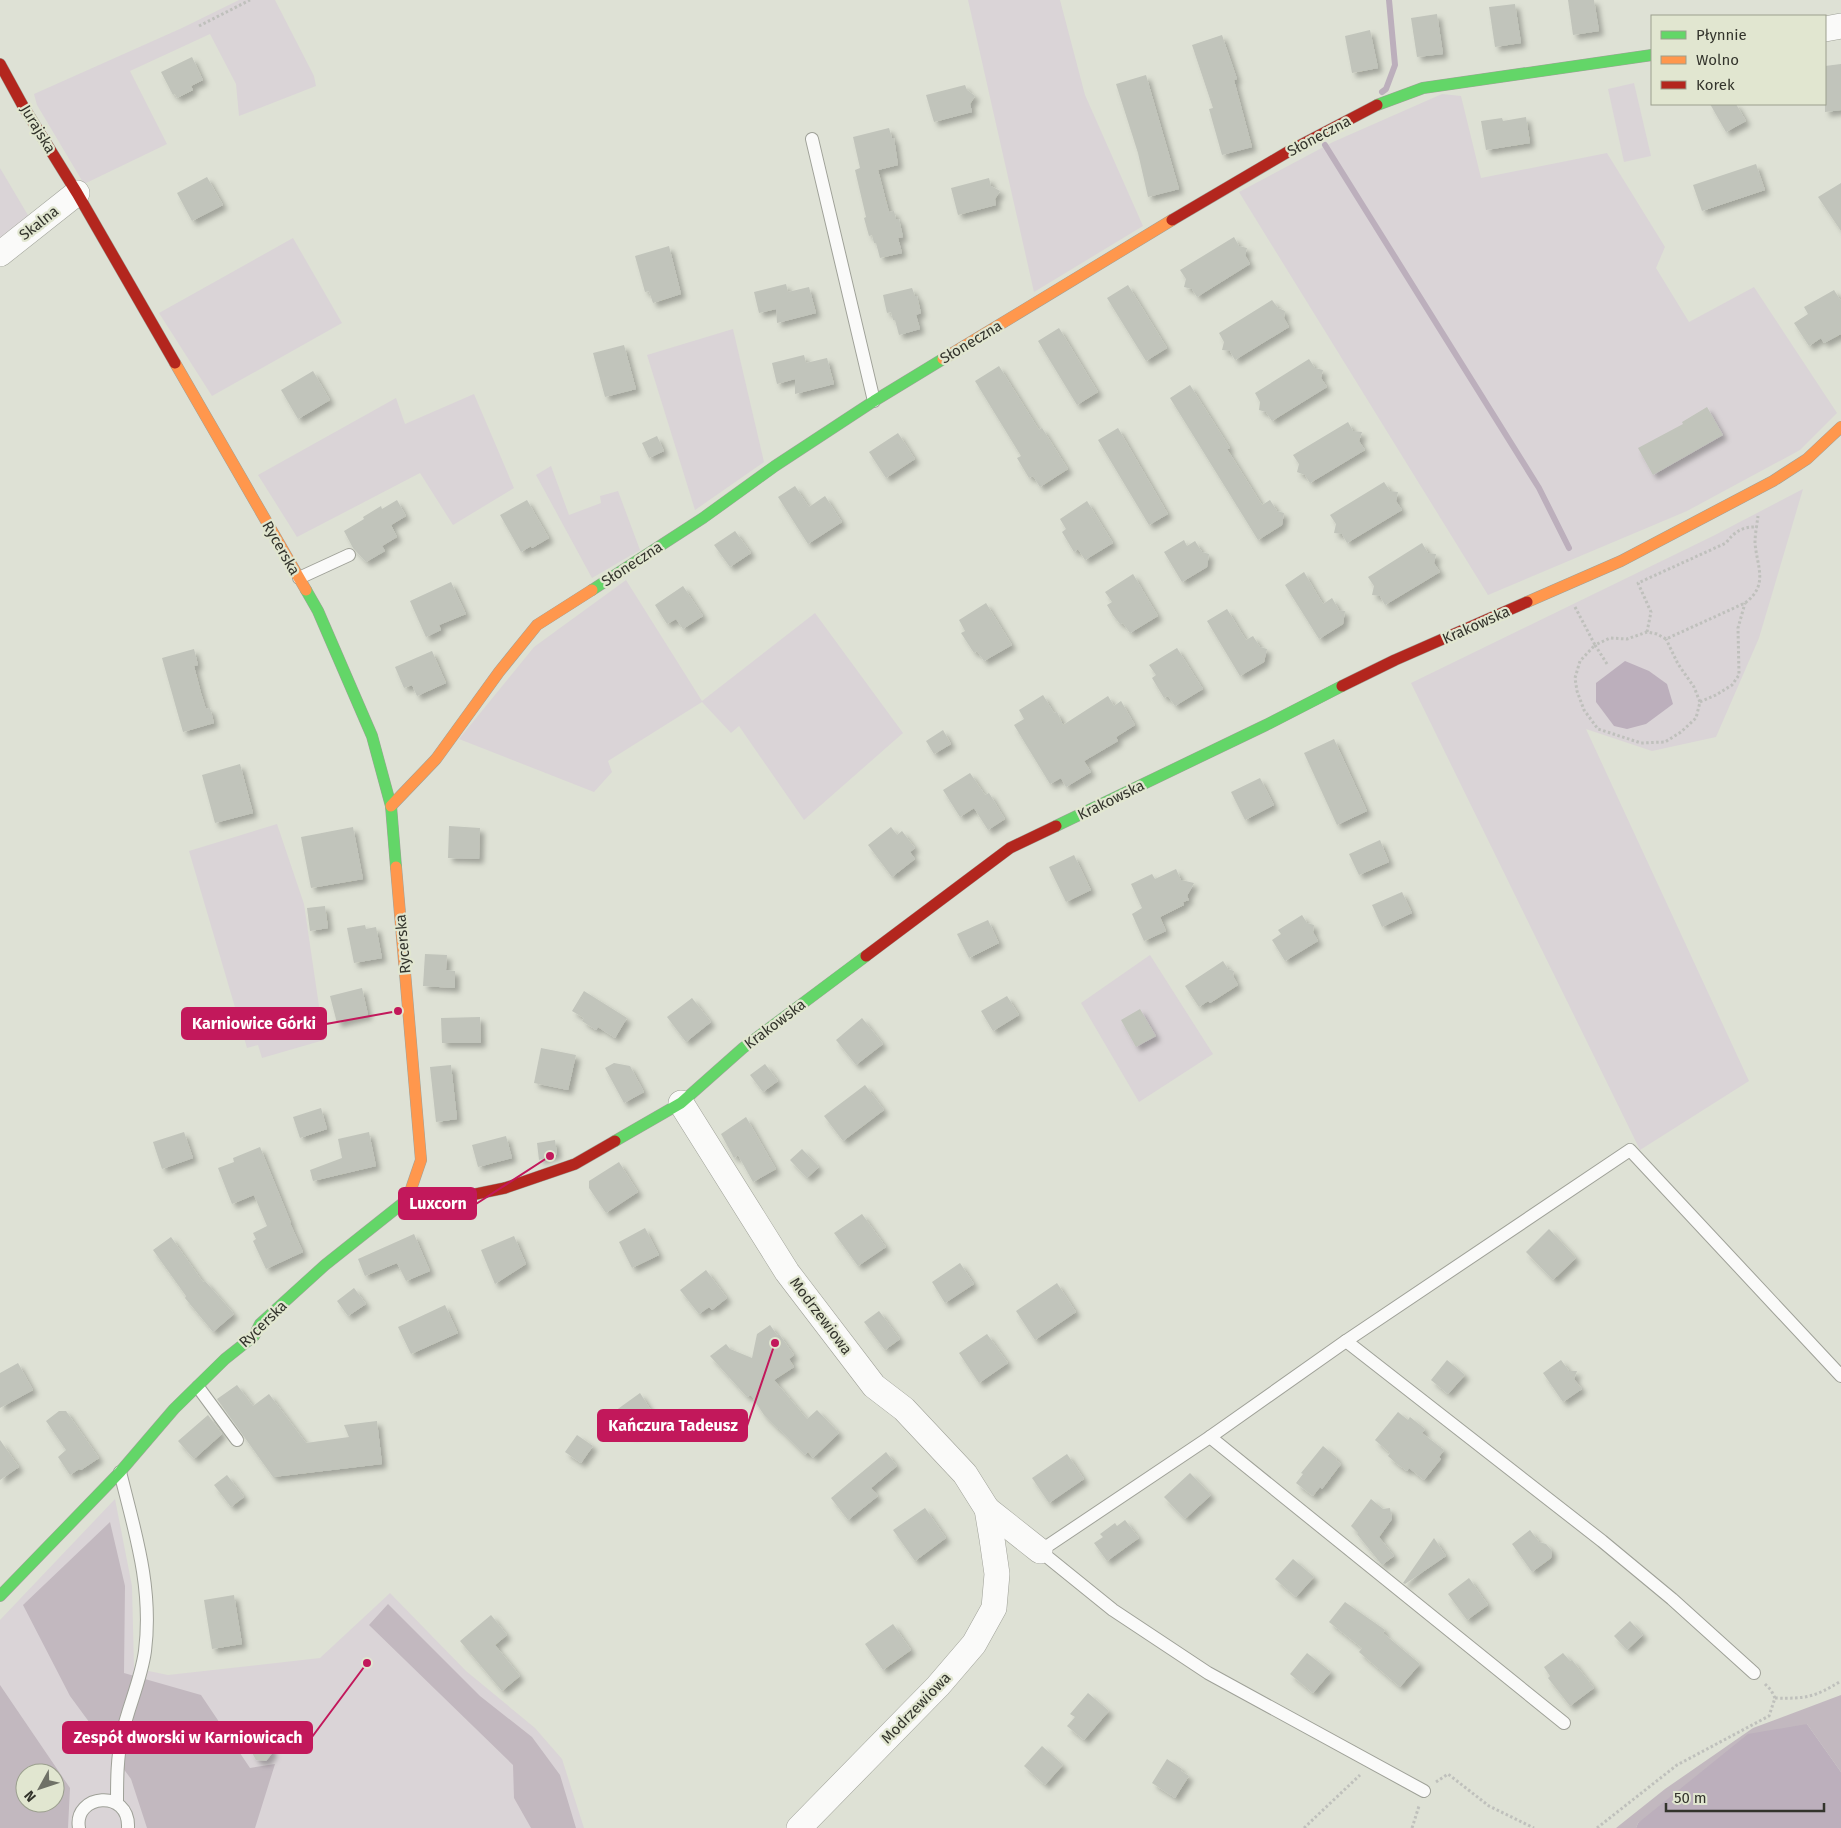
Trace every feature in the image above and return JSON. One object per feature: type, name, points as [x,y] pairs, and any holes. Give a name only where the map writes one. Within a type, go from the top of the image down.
[{"type":"street","points":[[1826,29],[1841,26]]},
{"type":"street","name":"Słoneczna","points":[[390,806],[436,759],[499,672],[537,625],[703,518],[775,466],[874,401],[1043,297],[1291,150],[1378,104],[1423,88],[1651,55]]},
{"type":"street","name":"Jurajska","points":[[0,64],[23,106],[77,193]]},
{"type":"street","name":"Skalna","points":[[0,254],[77,193]]},
{"type":"street","name":"Rycerska","points":[[0,1596],[120,1472],[174,1409],[198,1388],[225,1359],[254,1336],[260,1324],[318,1271],[408,1199],[421,1160],[407,982],[390,806],[372,736],[318,610],[77,193]]},
{"type":"street","name":"Krakowska","points":[[408,1199],[437,1202],[467,1196],[505,1188],[575,1164],[682,1103],[743,1048],[1010,848],[1266,725],[1331,691],[1621,561],[1773,481],[1807,459],[1841,427]]},
{"type":"street","name":"Modrzewiowa","points":[[682,1103],[787,1272],[874,1386],[904,1409],[965,1474],[987,1509],[1040,1551]]},
{"type":"street","name":"Modrzewiowa","points":[[800,1828],[938,1686],[974,1644],[994,1608],[997,1574],[987,1509]]},
{"type":"street","points":[[995,1558],[1040,1551]]},
{"type":"lane","points":[[812,138],[874,401]]},
{"type":"lane","points":[[299,578],[350,556]]},
{"type":"lane","points":[[1424,1791],[1208,1673],[1113,1610],[1040,1551],[1210,1437],[1346,1341],[1630,1150],[1841,1376]]},
{"type":"lane","points":[[1346,1341],[1602,1541],[1672,1599],[1754,1673]]},
{"type":"lane","points":[[198,1388],[237,1440]]},
{"type":"lane","points":[[1210,1437],[1564,1723]]},
{"type":"lane","points":[[118,1803],[117,1763],[120,1744],[145,1654],[148,1625],[147,1590],[142,1559],[120,1472]]},
{"type":"lane","points":[[79,1828],[81,1814],[87,1805],[97,1800],[118,1803],[125,1811],[129,1820],[128,1828]]},
{"type":"path","points":[[199,26],[250,0]]},
{"type":"path","points":[[1666,639],[1745,604],[1754,597],[1759,584],[1760,564],[1755,541],[1759,508]]},
{"type":"path","points":[[1647,632],[1651,612],[1638,583],[1726,543],[1740,529],[1757,527]]},
{"type":"path","points":[[1564,586],[1607,664]]},
{"type":"path","points":[[1700,702],[1716,695],[1732,684],[1739,675],[1738,628],[1745,604]]},
{"type":"path","points":[[1647,632],[1657,634],[1666,639],[1678,664],[1694,687],[1700,702],[1696,718],[1681,732],[1665,742],[1641,743],[1598,729],[1584,710],[1577,691],[1575,678],[1580,661],[1595,645],[1610,638],[1628,639],[1647,632]]},
{"type":"path","points":[[1597,1828],[1677,1765],[1769,1716],[1775,1698],[1771,1690],[1754,1673]]},
{"type":"path","points":[[1775,1698],[1800,1699],[1822,1692],[1841,1681]]},
{"type":"path","points":[[1304,1828],[1373,1763]]},
{"type":"path","points":[[1412,1828],[1424,1791],[1448,1774],[1489,1806],[1534,1828]]},
{"type":"shaded area","points":[[239,0],[275,0],[314,76],[316,86],[239,116],[236,84],[210,34],[130,71],[167,144],[84,184],[37,105],[34,94],[182,28]]},
{"type":"shaded area","points":[[968,0],[1060,0],[1085,95],[1143,226],[1034,292]]},
{"type":"shaded area","points":[[1634,83],[1651,156],[1624,162],[1608,89]]},
{"type":"shaded area","points":[[1442,94],[1461,96],[1481,178],[1607,153],[1665,247],[1656,268],[1689,322],[1754,287],[1837,413],[1800,450],[1687,511],[1488,595],[1239,192],[1333,142]]},
{"type":"shaded area","points":[[0,168],[29,217],[0,239]]},
{"type":"shaded area","points":[[293,238],[342,323],[212,396],[159,313]]},
{"type":"shaded area","points":[[733,329],[764,462],[695,510],[647,355]]},
{"type":"shaded area","points":[[474,394],[514,488],[453,525],[420,473],[297,537],[258,475],[396,398],[405,424]]},
{"type":"shaded area","points":[[551,466],[569,515],[601,503],[600,496],[618,491],[640,550],[592,578],[536,475]]},
{"type":"shaded area","points":[[1803,489],[1759,638],[1716,737],[1652,751],[1586,729],[1749,1081],[1640,1150],[1411,683],[1713,536]]},
{"type":"shaded area","points":[[626,580],[702,701],[815,613],[903,733],[804,820],[739,726],[731,733],[702,702],[608,761],[612,772],[594,792],[459,739],[534,647]]},
{"type":"shaded area","points":[[1625,661],[1649,671],[1667,684],[1673,704],[1646,724],[1627,729],[1614,726],[1596,702],[1596,683]]},
{"type":"shaded area","points":[[277,824],[304,904],[324,1040],[262,1058],[258,1045],[247,1048],[189,851]]},
{"type":"shaded area","points":[[1150,955],[1213,1054],[1139,1102],[1081,1003]]},
{"type":"shaded area","points":[[115,1499],[132,1586],[134,1668],[168,1675],[320,1658],[390,1593],[466,1671],[535,1728],[562,1759],[584,1828],[0,1828],[0,1620]]},
{"type":"shaded area","points":[[110,1522],[125,1586],[124,1673],[201,1695],[250,1768],[275,1764],[255,1828],[147,1828],[131,1779],[70,1696],[23,1605]]},
{"type":"shaded area","points":[[388,1604],[480,1696],[532,1737],[560,1775],[576,1828],[531,1828],[514,1798],[513,1765],[369,1625]]},
{"type":"shaded area","points":[[0,1685],[53,1763],[15,1763],[15,1813],[65,1813],[65,1781],[70,1788],[68,1828],[0,1828]]},
{"type":"shaded area","points":[[1841,1695],[1841,1772],[1807,1724],[1638,1823],[1636,1828],[1616,1828],[1665,1789],[1753,1728]]},
{"type":"shaded area","points":[[1807,1724],[1841,1772],[1841,1828],[1636,1828],[1638,1823],[1748,1734]]},
{"type":"building","points":[[1568,0],[1594,0],[1599,31],[1573,35]]},
{"type":"building","points":[[1515,4],[1521,43],[1495,47],[1489,7]]},
{"type":"building","points":[[1437,14],[1443,54],[1417,57],[1411,18]]},
{"type":"building","points":[[1370,30],[1378,68],[1352,73],[1345,36]]},
{"type":"building","points":[[1222,35],[1237,79],[1234,80],[1252,147],[1222,155],[1209,109],[1213,108],[1192,45]]},
{"type":"building","points":[[192,57],[203,80],[191,86],[193,90],[177,98],[175,94],[173,95],[161,72]]},
{"type":"building","points":[[1841,64],[1841,110],[1825,112],[1826,66]]},
{"type":"building","points":[[1146,75],[1179,189],[1148,197],[1138,153],[1116,84]]},
{"type":"building","points":[[965,85],[967,90],[975,96],[970,104],[972,112],[934,122],[926,95]]},
{"type":"building","points":[[1711,105],[1737,105],[1746,121],[1726,132]]},
{"type":"building","points":[[1526,117],[1530,143],[1486,150],[1481,121],[1502,118],[1503,121]]},
{"type":"building","points":[[889,128],[892,138],[894,138],[898,165],[878,170],[889,212],[894,211],[896,219],[899,219],[903,237],[898,238],[902,253],[880,258],[872,235],[869,236],[864,218],[866,217],[855,170],[860,168],[853,137]]},
{"type":"building","points":[[1756,164],[1765,190],[1702,211],[1693,185]]},
{"type":"building","points":[[207,177],[223,205],[192,221],[177,193]]},
{"type":"building","points":[[989,178],[991,186],[1000,191],[995,199],[996,205],[958,215],[951,188]]},
{"type":"building","points":[[1841,183],[1841,231],[1818,197]]},
{"type":"building","points":[[1234,237],[1239,246],[1247,248],[1245,255],[1250,264],[1197,297],[1192,289],[1184,287],[1186,279],[1180,270]]},
{"type":"building","points":[[669,246],[681,294],[653,303],[649,291],[645,292],[635,256]]},
{"type":"building","points":[[786,284],[788,292],[809,287],[816,313],[777,323],[776,309],[759,313],[754,292]]},
{"type":"building","points":[[1128,285],[1167,348],[1146,361],[1107,298]]},
{"type":"building","points":[[912,288],[915,296],[917,296],[921,313],[916,315],[920,329],[899,335],[891,312],[887,313],[883,295]]},
{"type":"building","points":[[1834,290],[1841,301],[1841,334],[1824,343],[1821,338],[1809,346],[1794,323],[1808,314],[1804,307]]},
{"type":"building","points":[[1272,300],[1278,308],[1285,311],[1284,318],[1289,327],[1235,360],[1230,351],[1222,350],[1224,342],[1219,333]]},
{"type":"building","points":[[1059,328],[1098,392],[1077,405],[1038,341]]},
{"type":"building","points":[[624,345],[636,389],[605,397],[593,353]]},
{"type":"building","points":[[804,355],[806,363],[827,358],[834,384],[795,394],[795,379],[777,384],[772,363]]},
{"type":"building","points":[[1309,359],[1315,368],[1323,370],[1321,378],[1327,387],[1272,421],[1266,412],[1259,410],[1260,402],[1255,393]]},
{"type":"building","points":[[999,366],[1039,430],[1042,428],[1068,469],[1040,487],[1033,476],[1029,478],[1017,458],[1021,456],[975,381]]},
{"type":"building","points":[[313,371],[330,400],[298,419],[281,390]]},
{"type":"building","points":[[1190,385],[1230,448],[1227,449],[1262,505],[1270,500],[1277,511],[1284,513],[1282,525],[1258,540],[1170,398]]},
{"type":"building","points":[[1707,407],[1723,435],[1653,475],[1638,448],[1683,424],[1682,422]]},
{"type":"building","points":[[1348,422],[1353,431],[1362,432],[1359,441],[1365,450],[1310,483],[1305,475],[1297,472],[1299,464],[1293,455]]},
{"type":"building","points":[[1118,428],[1168,514],[1149,525],[1098,440]]},
{"type":"building","points":[[898,433],[915,459],[886,478],[869,452]]},
{"type":"building","points":[[657,436],[664,451],[649,458],[642,443]]},
{"type":"building","points":[[1384,482],[1390,491],[1398,492],[1396,501],[1402,510],[1347,543],[1342,534],[1334,533],[1336,524],[1330,515]]},
{"type":"building","points":[[795,486],[809,507],[825,496],[842,522],[808,544],[778,497]]},
{"type":"building","points":[[397,500],[406,516],[391,525],[397,537],[382,546],[385,551],[366,562],[353,548],[344,531],[381,506],[382,509]]},
{"type":"building","points":[[527,500],[549,538],[521,552],[500,515]]},
{"type":"building","points":[[1087,501],[1113,543],[1085,560],[1078,549],[1074,552],[1062,532],[1066,529],[1060,519]]},
{"type":"building","points":[[735,531],[751,553],[730,567],[714,545]]},
{"type":"building","points":[[1184,540],[1187,546],[1195,541],[1202,552],[1209,554],[1207,567],[1182,582],[1164,552]]},
{"type":"building","points":[[1422,543],[1428,553],[1436,554],[1434,563],[1440,572],[1385,605],[1380,596],[1372,595],[1374,586],[1368,577]]},
{"type":"building","points":[[1304,572],[1323,604],[1332,598],[1339,610],[1345,611],[1343,624],[1319,639],[1285,585]]},
{"type":"building","points":[[1133,574],[1158,616],[1130,633],[1123,623],[1120,624],[1113,615],[1107,605],[1112,602],[1105,592]]},
{"type":"building","points":[[451,582],[466,614],[439,625],[441,630],[426,637],[410,601]]},
{"type":"building","points":[[683,586],[703,616],[683,629],[676,619],[667,624],[655,605]]},
{"type":"building","points":[[986,603],[1012,645],[984,661],[977,651],[974,653],[961,633],[965,631],[959,620]]},
{"type":"building","points":[[1227,609],[1246,640],[1253,636],[1260,647],[1267,649],[1264,662],[1240,676],[1207,621]]},
{"type":"building","points":[[1177,648],[1203,689],[1175,706],[1168,696],[1164,698],[1152,678],[1156,675],[1149,665]]},
{"type":"building","points":[[194,649],[198,665],[194,666],[201,693],[206,709],[210,708],[214,723],[183,732],[162,658]]},
{"type":"building","points":[[432,651],[446,683],[417,696],[412,685],[404,688],[395,667]]},
{"type":"building","points":[[1043,695],[1054,713],[1057,712],[1063,725],[1108,696],[1114,706],[1121,701],[1135,725],[1116,737],[1118,741],[1084,761],[1091,772],[1066,787],[1061,778],[1050,784],[1014,725],[1024,719],[1019,710]]},
{"type":"building","points":[[943,730],[951,744],[934,754],[926,741]]},
{"type":"building","points":[[1334,739],[1367,811],[1337,825],[1304,753]]},
{"type":"building","points":[[240,764],[253,813],[215,823],[202,775]]},
{"type":"building","points":[[970,773],[985,795],[989,793],[1005,819],[988,830],[974,808],[960,817],[943,790]]},
{"type":"building","points":[[1260,778],[1274,805],[1245,820],[1231,792]]},
{"type":"building","points":[[449,826],[480,828],[479,859],[448,858]]},
{"type":"building","points":[[353,827],[363,879],[311,888],[301,837]]},
{"type":"building","points":[[891,827],[897,835],[902,831],[915,848],[910,852],[915,859],[892,877],[868,845]]},
{"type":"building","points":[[1380,840],[1389,862],[1359,875],[1349,854]]},
{"type":"building","points":[[1074,855],[1091,890],[1066,902],[1049,867]]},
{"type":"building","points":[[1176,869],[1181,880],[1194,883],[1187,896],[1189,900],[1183,902],[1184,905],[1160,917],[1166,931],[1144,941],[1132,914],[1142,908],[1131,884],[1152,874],[1155,879]]},
{"type":"building","points":[[1402,892],[1412,913],[1382,927],[1372,905]]},
{"type":"building","points":[[325,906],[328,928],[310,931],[307,908]]},
{"type":"building","points":[[1302,915],[1307,923],[1314,925],[1313,932],[1318,941],[1285,961],[1272,940],[1281,934],[1278,930]]},
{"type":"building","points":[[988,920],[999,943],[969,958],[957,934]]},
{"type":"building","points":[[365,925],[366,929],[376,927],[382,958],[354,963],[347,928]]},
{"type":"building","points":[[425,954],[447,955],[446,970],[455,971],[455,988],[423,986]]},
{"type":"building","points":[[1223,961],[1228,969],[1234,971],[1233,976],[1238,985],[1210,1003],[1208,1001],[1199,1007],[1185,986]]},
{"type":"building","points":[[362,988],[368,1015],[337,1023],[330,996]]},
{"type":"building","points":[[584,991],[627,1018],[615,1038],[598,1027],[596,1030],[582,1021],[584,1018],[572,1011]]},
{"type":"building","points":[[1007,996],[1019,1015],[993,1031],[981,1011]]},
{"type":"building","points":[[692,998],[711,1022],[686,1042],[667,1017]]},
{"type":"building","points":[[1140,1009],[1156,1036],[1136,1047],[1121,1020]]},
{"type":"building","points":[[480,1017],[481,1043],[442,1043],[441,1018]]},
{"type":"building","points":[[862,1018],[883,1044],[856,1065],[836,1040]]},
{"type":"building","points":[[541,1048],[576,1055],[568,1090],[534,1083]]},
{"type":"building","points":[[614,1063],[630,1066],[644,1092],[624,1103],[605,1068]]},
{"type":"building","points":[[765,1064],[778,1081],[763,1092],[750,1075]]},
{"type":"building","points":[[451,1065],[457,1119],[436,1122],[430,1067]]},
{"type":"building","points":[[865,1085],[884,1110],[843,1141],[824,1116]]},
{"type":"building","points":[[321,1108],[327,1129],[300,1138],[293,1117]]},
{"type":"building","points":[[746,1117],[776,1169],[753,1182],[738,1155],[734,1158],[721,1134]]},
{"type":"building","points":[[184,1132],[193,1158],[162,1169],[153,1142]]},
{"type":"building","points":[[369,1132],[376,1166],[313,1181],[310,1170],[342,1158],[338,1139]]},
{"type":"building","points":[[506,1136],[512,1158],[478,1167],[472,1145]]},
{"type":"building","points":[[555,1140],[557,1154],[539,1160],[537,1143]]},
{"type":"building","points":[[260,1147],[303,1252],[266,1269],[253,1241],[256,1239],[253,1233],[267,1226],[254,1195],[232,1204],[218,1168],[234,1162],[233,1158]]},
{"type":"building","points":[[802,1149],[819,1167],[807,1178],[790,1160]]},
{"type":"building","points":[[619,1162],[638,1192],[606,1213],[589,1188],[589,1181]]},
{"type":"building","points":[[862,1214],[886,1247],[858,1266],[834,1233]]},
{"type":"building","points":[[645,1228],[659,1255],[632,1268],[619,1242]]},
{"type":"building","points":[[1549,1229],[1576,1258],[1553,1280],[1526,1252]]},
{"type":"building","points":[[414,1234],[430,1271],[406,1281],[397,1263],[365,1276],[358,1259]]},
{"type":"building","points":[[514,1236],[526,1264],[495,1284],[481,1250]]},
{"type":"building","points":[[171,1237],[203,1282],[205,1281],[234,1314],[213,1332],[185,1298],[186,1296],[153,1250]]},
{"type":"building","points":[[960,1263],[974,1284],[945,1303],[932,1282]]},
{"type":"building","points":[[706,1270],[727,1298],[712,1310],[709,1307],[699,1314],[680,1290]]},
{"type":"building","points":[[1057,1283],[1076,1312],[1035,1340],[1016,1311]]},
{"type":"building","points":[[354,1288],[366,1304],[348,1316],[337,1301]]},
{"type":"building","points":[[445,1305],[458,1333],[411,1354],[398,1327]]},
{"type":"building","points":[[879,1311],[900,1339],[885,1350],[864,1322]]},
{"type":"building","points":[[770,1325],[794,1355],[789,1359],[794,1367],[774,1380],[807,1419],[817,1410],[839,1433],[813,1458],[808,1452],[805,1455],[778,1429],[764,1415],[751,1395],[747,1397],[710,1356],[726,1344],[730,1349],[752,1358],[757,1334]]},
{"type":"building","points":[[987,1334],[1008,1363],[979,1383],[959,1353]]},
{"type":"building","points":[[1447,1360],[1465,1375],[1448,1394],[1431,1380]]},
{"type":"building","points":[[1561,1360],[1569,1371],[1577,1371],[1574,1379],[1582,1389],[1563,1402],[1543,1373]]},
{"type":"building","points":[[18,1363],[33,1390],[0,1408],[0,1373]]},
{"type":"building","points":[[237,1385],[253,1406],[269,1394],[306,1443],[349,1437],[344,1425],[377,1421],[382,1464],[273,1477],[217,1399]]},
{"type":"building","points":[[640,1393],[656,1418],[632,1435],[615,1411]]},
{"type":"building","points":[[59,1411],[66,1411],[99,1458],[70,1475],[58,1457],[66,1450],[46,1421]]},
{"type":"building","points":[[1398,1412],[1408,1420],[1410,1417],[1425,1429],[1422,1433],[1444,1450],[1439,1457],[1441,1459],[1424,1480],[1409,1468],[1407,1471],[1397,1464],[1388,1456],[1390,1453],[1375,1440]]},
{"type":"building","points":[[208,1415],[222,1434],[194,1459],[178,1441]]},
{"type":"building","points":[[577,1435],[593,1446],[581,1463],[565,1452]]},
{"type":"building","points":[[0,1440],[19,1467],[0,1480]]},
{"type":"building","points":[[1323,1446],[1341,1464],[1322,1489],[1320,1487],[1313,1496],[1296,1483],[1303,1474],[1301,1473]]},
{"type":"building","points":[[886,1452],[897,1466],[871,1488],[878,1496],[848,1520],[831,1498]]},
{"type":"building","points":[[1067,1454],[1084,1479],[1049,1503],[1032,1478]]},
{"type":"building","points":[[1190,1473],[1211,1495],[1185,1519],[1164,1497]]},
{"type":"building","points":[[227,1475],[244,1497],[231,1507],[214,1485]]},
{"type":"building","points":[[1371,1499],[1383,1509],[1390,1508],[1392,1519],[1379,1537],[1394,1556],[1382,1565],[1351,1526]]},
{"type":"building","points":[[925,1508],[946,1538],[915,1561],[893,1530]]},
{"type":"building","points":[[1125,1520],[1139,1538],[1107,1561],[1094,1543],[1103,1537],[1100,1534],[1115,1523],[1117,1526]]},
{"type":"building","points":[[1530,1530],[1539,1542],[1546,1544],[1552,1551],[1551,1558],[1532,1572],[1512,1544]]},
{"type":"building","points":[[1434,1538],[1446,1556],[1405,1584],[1403,1583]]},
{"type":"building","points":[[1293,1559],[1314,1577],[1296,1597],[1275,1579]]},
{"type":"building","points":[[1469,1578],[1488,1605],[1467,1620],[1448,1594]]},
{"type":"building","points":[[234,1595],[242,1644],[212,1649],[204,1600]]},
{"type":"building","points":[[1345,1602],[1385,1630],[1383,1633],[1420,1664],[1400,1687],[1359,1652],[1362,1648],[1329,1622]]},
{"type":"building","points":[[491,1615],[507,1635],[495,1645],[520,1676],[502,1691],[460,1641]]},
{"type":"building","points":[[1630,1621],[1643,1635],[1627,1650],[1614,1636]]},
{"type":"building","points":[[893,1624],[911,1650],[883,1670],[865,1644]]},
{"type":"building","points":[[1307,1653],[1331,1672],[1313,1693],[1290,1674]]},
{"type":"building","points":[[1563,1653],[1570,1661],[1572,1660],[1594,1688],[1570,1706],[1548,1678],[1550,1676],[1544,1667]]},
{"type":"building","points":[[1088,1693],[1109,1711],[1084,1740],[1067,1726],[1075,1717],[1070,1714]]},
{"type":"building","points":[[256,1742],[267,1742],[273,1752],[266,1761],[256,1760],[251,1751]]},
{"type":"building","points":[[1042,1746],[1063,1765],[1045,1785],[1024,1766]]},
{"type":"building","points":[[1167,1759],[1189,1776],[1175,1798],[1152,1783]]},
{"type":"waterway","points":[[1382,92],[1386,89],[1395,65],[1389,0]]},
{"type":"waterway","points":[[1325,145],[1539,488],[1569,548]]},
{"type":"traffic: fast","points":[[1377,105],[1423,88],[1651,55]]},
{"type":"traffic: fast","points":[[592,590],[703,518],[775,466],[874,401],[943,359]]},
{"type":"traffic: fast","points":[[306,590],[318,611],[372,736],[391,806],[396,867]]},
{"type":"traffic: fast","points":[[1056,826],[1266,725],[1342,686]]},
{"type":"traffic: fast","points":[[615,1141],[681,1103],[743,1048],[866,956]]},
{"type":"traffic: fast","points":[[0,1596],[120,1472],[174,1409],[225,1359],[254,1336],[260,1324],[325,1265],[408,1199],[410,1192]]},
{"type":"traffic: slow","points":[[943,359],[1172,220]]},
{"type":"traffic: slow","points":[[175,363],[306,590]]},
{"type":"traffic: slow","points":[[1527,602],[1621,561],[1773,481],[1807,459],[1841,427]]},
{"type":"traffic: slow","points":[[391,806],[436,759],[499,672],[537,625],[592,590]]},
{"type":"traffic: slow","points":[[396,867],[421,1160],[410,1192]]},
{"type":"traffic: jam","points":[[0,64],[175,363]]},
{"type":"traffic: jam","points":[[1172,220],[1291,150],[1377,105]]},
{"type":"traffic: jam","points":[[1342,686],[1395,660],[1527,602]]},
{"type":"traffic: jam","points":[[866,956],[1010,848],[1056,826]]},
{"type":"traffic: jam","points":[[408,1199],[437,1202],[505,1188],[575,1164],[615,1141]]},
{"type":"place","name":"Karniowice Górki","points":[[398,1011]]},
{"type":"place","name":"Luxcorn","points":[[550,1156]]},
{"type":"place","name":"Kańczura Tadeusz","points":[[775,1343]]},
{"type":"place","name":"Zespół dworski w Karniowicach","points":[[367,1663]]}]
